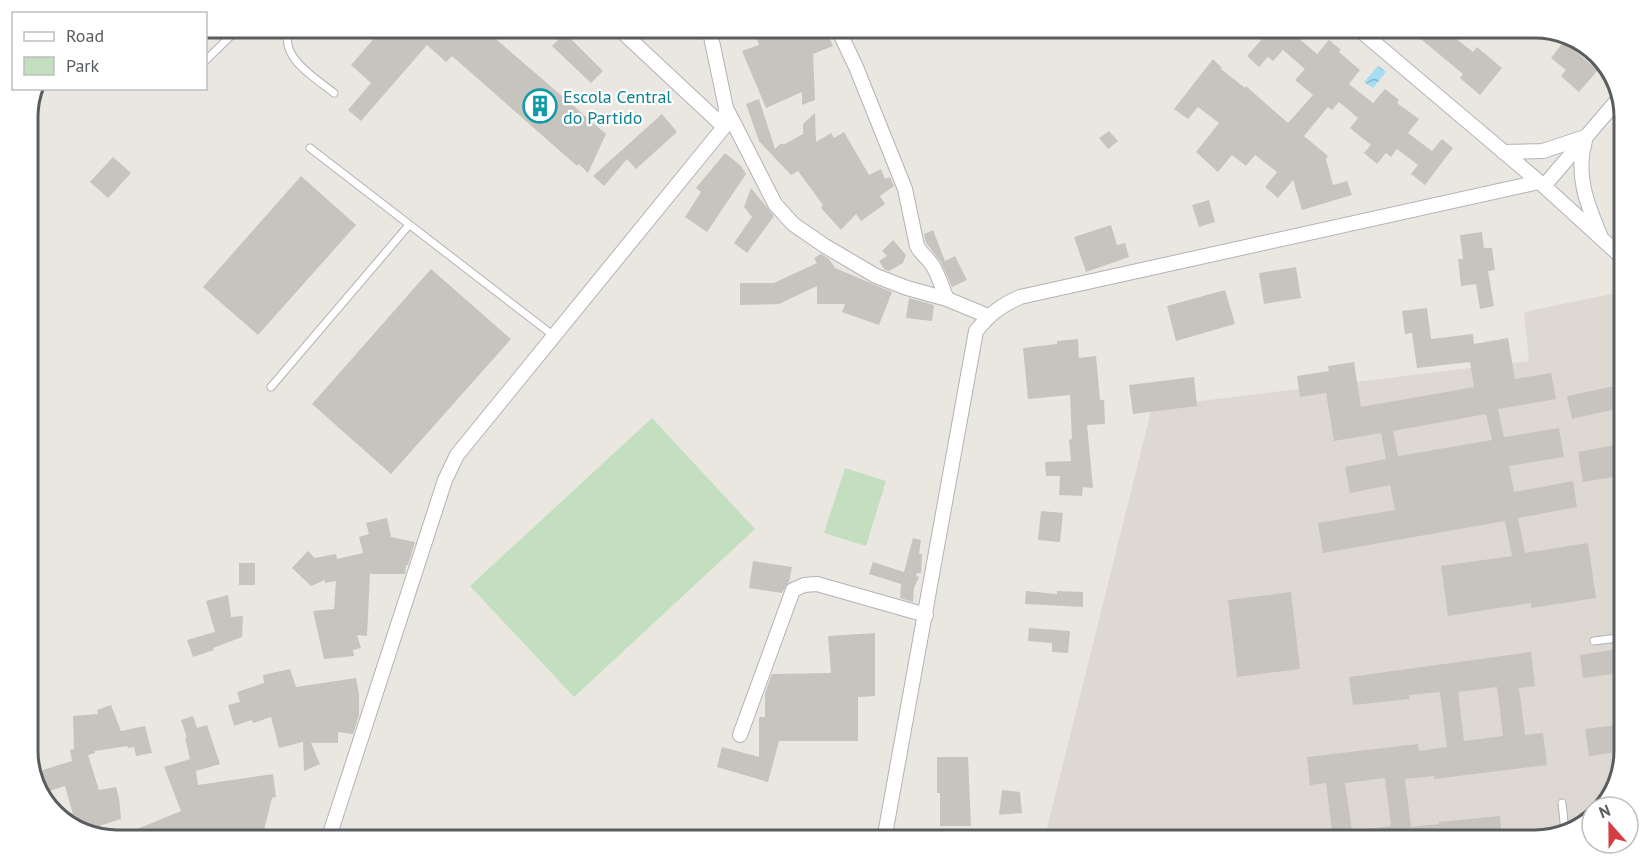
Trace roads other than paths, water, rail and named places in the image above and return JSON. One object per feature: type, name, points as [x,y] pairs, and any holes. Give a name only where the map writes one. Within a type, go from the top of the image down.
[{"type":"street","points":[[629,38],[724,127]]},
{"type":"street","points":[[711,38],[726,108],[775,204],[793,224],[876,276],[907,288],[947,299],[988,316]]},
{"type":"street","points":[[842,38],[904,189],[917,246],[933,266],[947,299]]},
{"type":"street","points":[[1369,38],[1542,184],[1614,250]]},
{"type":"street","points":[[887,830],[976,331],[988,316],[1002,305],[1020,297],[1542,184],[1613,105]]},
{"type":"street","points":[[330,830],[445,480],[457,455],[724,127],[726,108]]},
{"type":"street","points":[[1503,152],[1543,151],[1587,136]]},
{"type":"street","points":[[1587,136],[1582,153],[1585,201],[1603,240]]},
{"type":"street","points":[[740,735],[793,590],[804,585],[817,584],[926,615]]},
{"type":"lane","points":[[207,59],[229,38]]},
{"type":"lane","points":[[285,38],[295,60],[334,93]]},
{"type":"lane","points":[[310,148],[554,336]]},
{"type":"lane","points":[[271,387],[409,225]]},
{"type":"lane","points":[[1594,641],[1614,638]]},
{"type":"lane","points":[[1562,803],[1564,824]]},
{"type":"water","points":[[1378,66],[1386,72],[1373,88],[1364,82]]},
{"type":"place","name":"Escola Central do Partido","points":[[540,106]]}]
